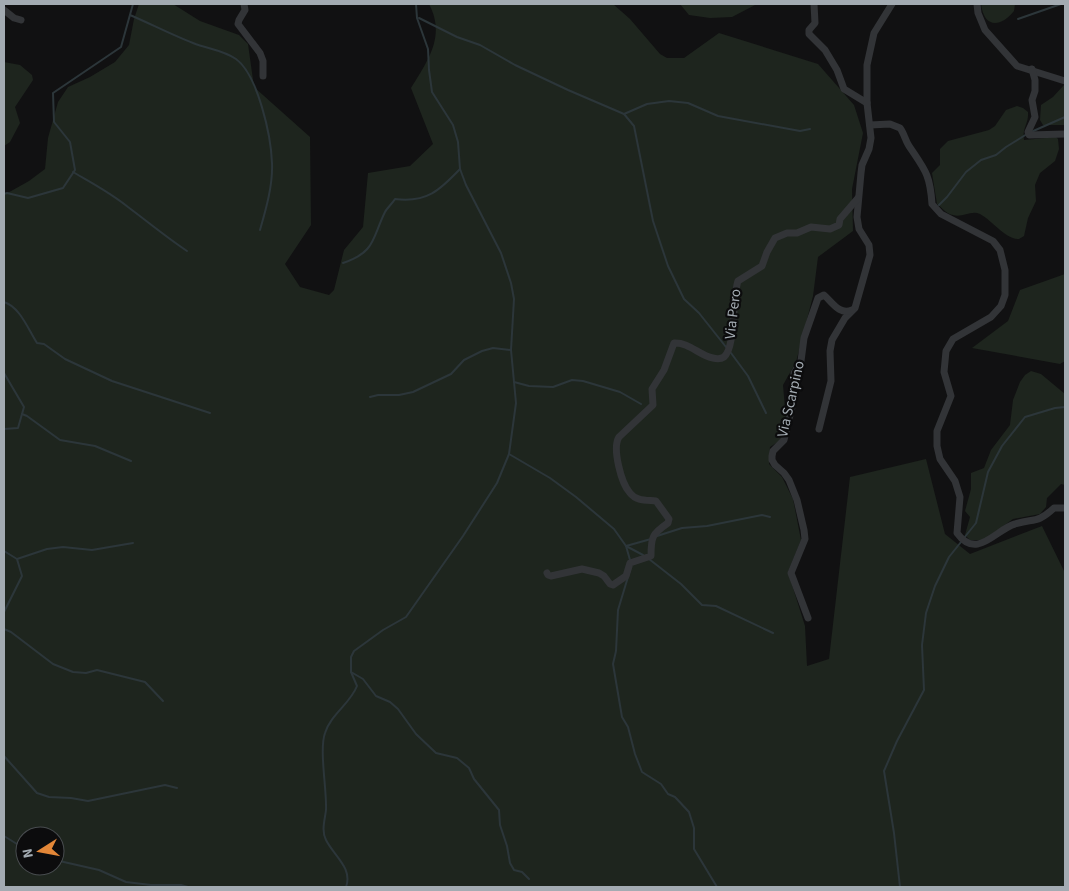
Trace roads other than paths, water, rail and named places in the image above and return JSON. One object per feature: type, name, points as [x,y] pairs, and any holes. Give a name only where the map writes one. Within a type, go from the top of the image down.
[{"type":"street","points":[[244,4],[245,10],[238,24],[260,53],[263,61],[263,76]]},
{"type":"street","points":[[814,4],[815,23],[809,30],[809,34],[825,50],[837,70],[844,89],[867,103]]},
{"type":"street","points":[[819,430],[831,381],[830,350],[832,340],[845,318],[855,308],[870,250],[857,223],[862,165],[870,145],[867,65],[870,46],[880,21],[892,4]]},
{"type":"street","points":[[977,4],[978,13],[985,30],[1017,66],[1065,81]]},
{"type":"street","points":[[4,10],[14,18],[21,20]]},
{"type":"street","points":[[1032,70],[1035,80],[1035,91],[1032,100],[1035,117],[1028,132],[1030,135],[1063,135]]},
{"type":"street","points":[[870,125],[890,124],[900,128],[907,144],[927,172],[932,204],[941,214],[993,241],[1000,250],[1006,270],[1005,296],[1001,306],[991,317],[953,339],[946,351],[944,372],[951,396],[937,431],[937,446],[940,459],[955,482],[960,497],[960,518],[957,533],[962,540],[972,544],[980,543],[991,540],[1003,529],[1015,524],[1035,521],[1047,515],[1054,508],[1065,508]]},
{"type":"street","name":"Via Pero","points":[[547,573],[551,576],[582,569],[599,573],[613,585],[626,576],[630,563],[651,556],[652,536],[658,529],[668,523],[669,519],[656,501],[638,499],[630,493],[616,458],[616,442],[653,406],[652,389],[664,370],[674,343],[686,346],[710,358],[720,359],[725,356],[729,349],[731,338],[733,302],[738,281],[762,266],[775,238],[787,233],[797,233],[811,227],[830,229],[839,225],[840,219],[858,198]]},
{"type":"street","name":"Via Scarpino","points":[[808,618],[791,573],[805,540],[804,530],[797,500],[789,480],[775,465],[772,456],[773,451],[784,440],[792,407],[794,373],[800,361],[804,338],[818,298],[824,295],[840,310],[849,311],[855,308]]},
{"type":"waterway","points":[[4,194],[28,198],[63,188],[75,170],[70,142],[54,122],[53,93],[121,47],[133,4]]},
{"type":"waterway","points":[[346,887],[347,874],[345,868],[329,846],[324,833],[326,802],[323,740],[328,726],[357,686],[351,672],[351,657],[354,651],[383,630],[406,617],[463,536],[497,483],[509,454],[516,403],[511,350],[514,299],[511,283],[501,253],[466,185],[460,169],[458,142],[453,125],[432,92],[428,49],[417,18],[416,4]]},
{"type":"waterway","points":[[1018,19],[1061,4]]},
{"type":"waterway","points":[[130,15],[185,40],[231,56],[244,67],[251,78],[266,122],[272,163],[267,205],[260,230]]},
{"type":"waterway","points":[[419,18],[457,37],[480,45],[515,65],[568,90],[624,114],[634,126],[653,221],[668,266],[684,299],[699,313],[726,347]]},
{"type":"waterway","points":[[624,114],[647,104],[669,101],[688,103],[718,116],[800,131],[810,129]]},
{"type":"waterway","points":[[1031,132],[1065,117]]},
{"type":"waterway","points":[[939,205],[966,172],[981,160],[996,155],[1027,134]]},
{"type":"waterway","points":[[343,263],[362,254],[372,243],[385,212],[395,199],[406,200],[424,197],[439,189],[460,169]]},
{"type":"waterway","points":[[73,172],[115,197],[187,251]]},
{"type":"waterway","points":[[4,302],[19,313],[37,343],[44,344],[65,359],[112,381],[210,413]]},
{"type":"waterway","points":[[370,397],[413,392],[451,374],[464,360],[482,351],[493,348],[511,350]]},
{"type":"waterway","points":[[731,353],[748,376],[766,413]]},
{"type":"waterway","points":[[4,373],[24,407],[18,428],[4,429]]},
{"type":"waterway","points":[[514,382],[529,386],[553,387],[572,380],[583,381],[620,392],[641,404]]},
{"type":"waterway","points":[[964,538],[976,523],[988,472],[1002,446],[1025,417],[1065,407]]},
{"type":"waterway","points":[[22,414],[60,440],[95,446],[131,461]]},
{"type":"waterway","points":[[509,454],[550,478],[614,529],[626,546],[630,560]]},
{"type":"waterway","points":[[657,536],[682,528],[707,526],[762,515],[770,517]]},
{"type":"waterway","points":[[626,546],[651,539]]},
{"type":"waterway","points":[[900,887],[884,771],[897,741],[924,690],[922,645],[926,613],[935,586],[949,557],[961,542]]},
{"type":"waterway","points":[[17,559],[47,549],[63,547],[92,550],[133,543]]},
{"type":"waterway","points":[[626,546],[643,555]]},
{"type":"waterway","points":[[4,551],[17,559],[22,576],[4,612]]},
{"type":"waterway","points":[[649,559],[681,584],[702,605],[716,606],[773,633]]},
{"type":"waterway","points":[[631,567],[618,610],[616,651],[613,664],[622,717],[628,727],[642,772],[661,784],[668,794],[675,797],[689,812],[694,828],[694,849],[717,887]]},
{"type":"waterway","points":[[4,629],[11,632],[53,664],[73,672],[86,673],[97,670],[145,682],[163,701]]},
{"type":"waterway","points":[[351,672],[363,679],[376,696],[390,702],[398,709],[416,734],[436,753],[457,758],[469,768],[474,779],[499,810],[500,825],[510,863],[514,870],[522,872],[529,879]]},
{"type":"waterway","points":[[4,756],[37,793],[49,797],[88,801],[165,785],[177,788]]},
{"type":"waterway","points":[[4,836],[15,843]]},
{"type":"waterway","points":[[65,862],[99,870],[126,882],[188,887]]}]
